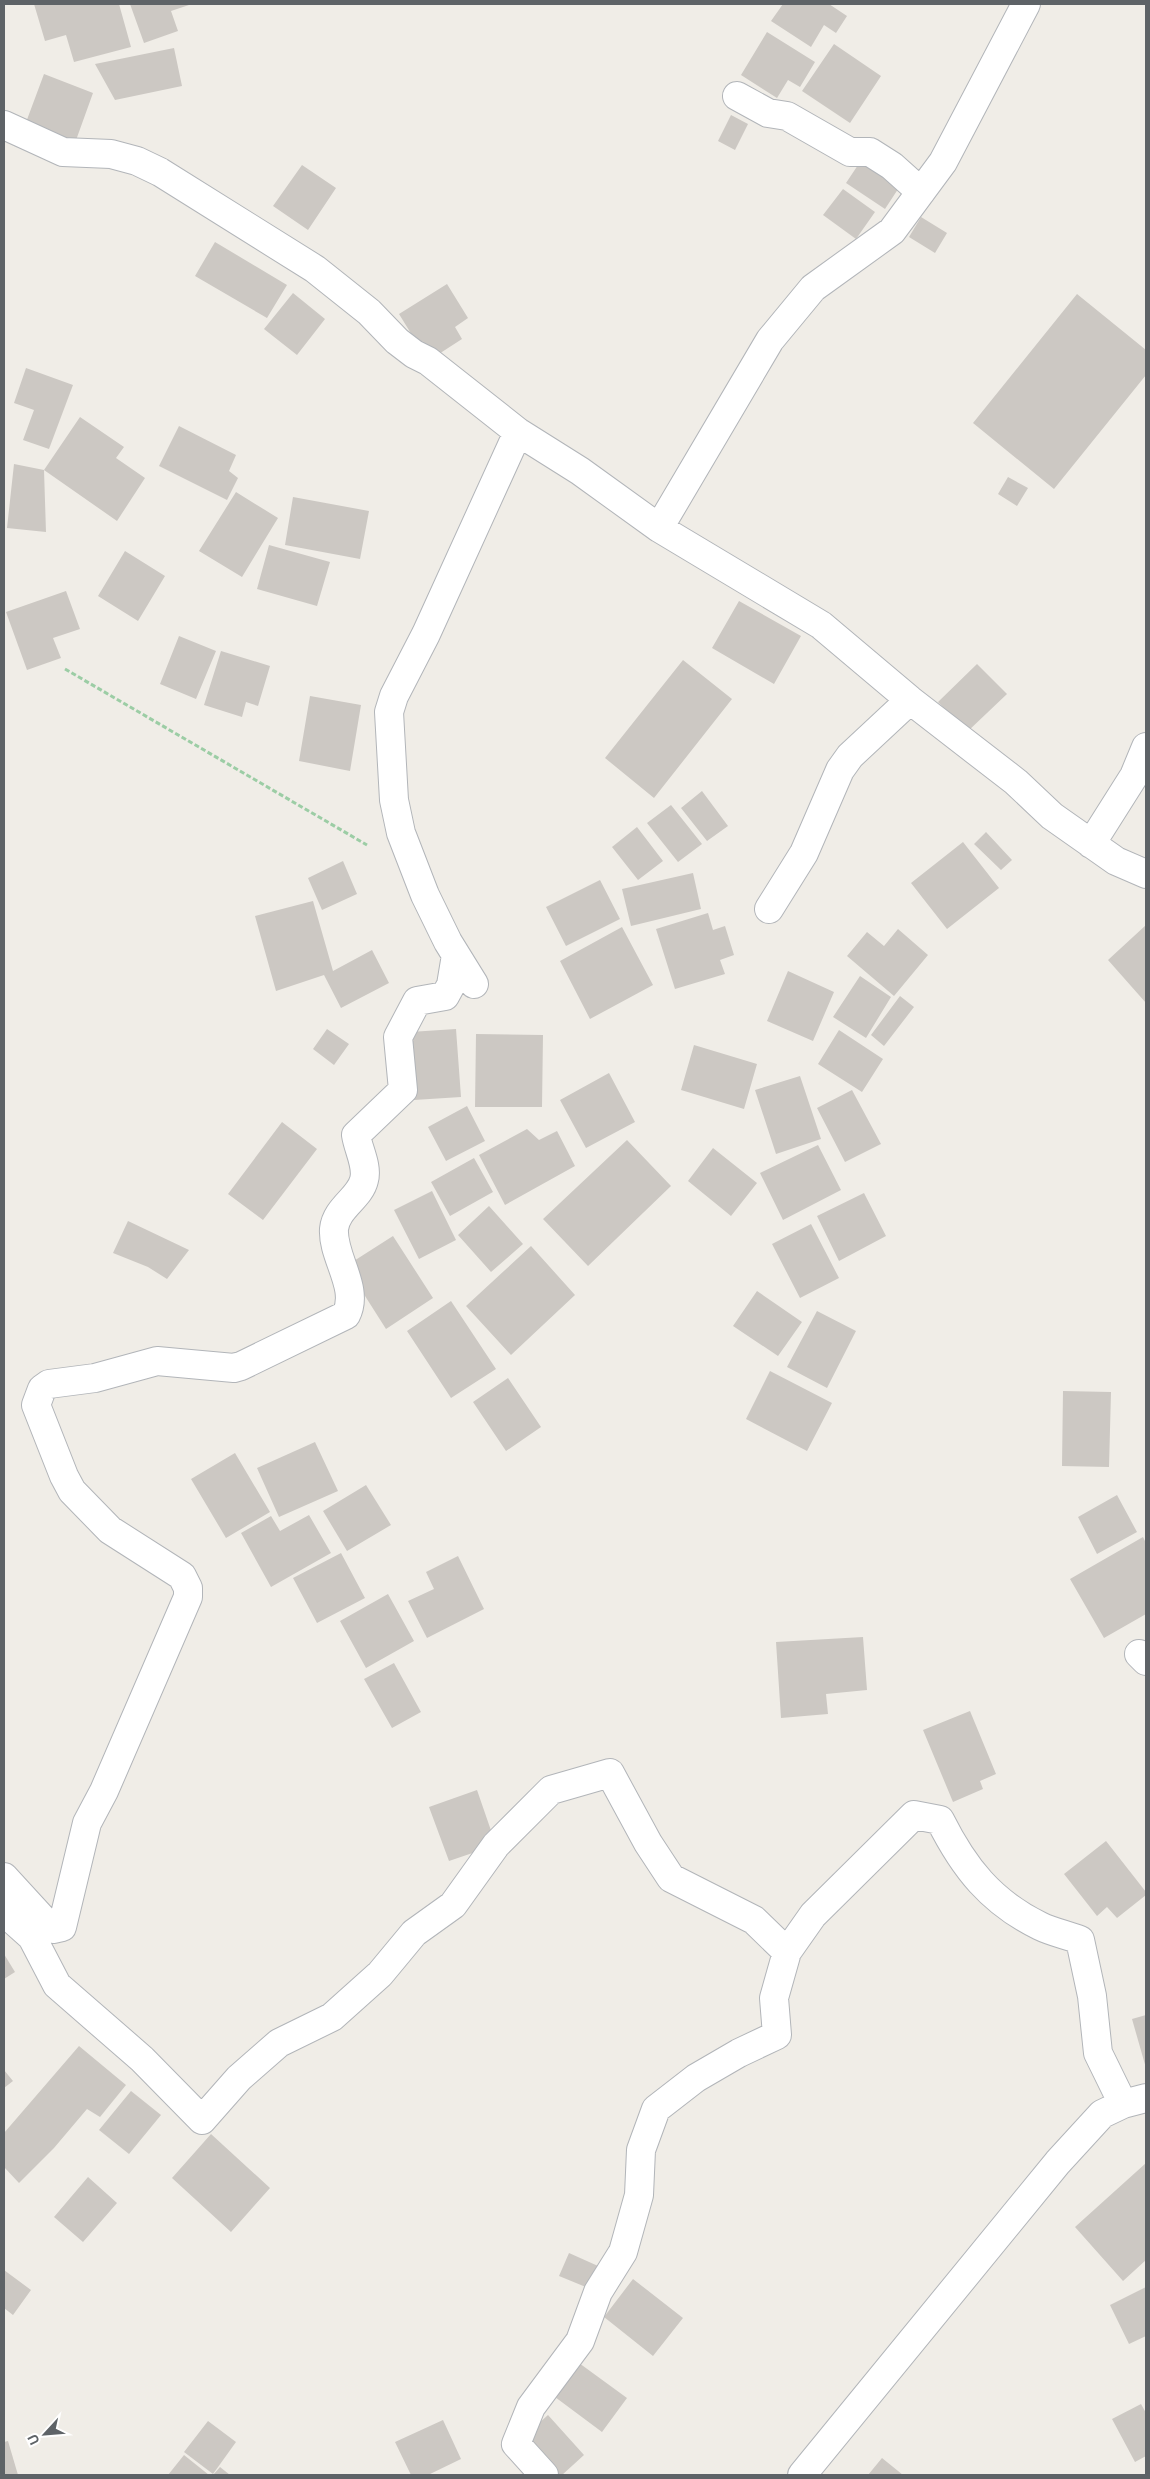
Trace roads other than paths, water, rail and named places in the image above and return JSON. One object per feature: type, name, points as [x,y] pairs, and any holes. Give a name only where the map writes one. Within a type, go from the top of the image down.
[{"type":"street","points":[[659,528],[770,340],[813,288],[892,231],[943,162],[1026,4]]},
{"type":"street","points":[[737,96],[768,113],[787,116],[850,152],[870,152],[892,166],[921,192]]},
{"type":"street","points":[[4,124],[63,152],[111,154],[160,172],[315,269],[369,312],[397,341],[414,354],[428,361],[518,432],[580,471],[659,528],[821,625],[910,700],[1016,782],[1052,816],[1116,862],[1146,874]]},
{"type":"street","points":[[474,984],[448,942],[417,874],[401,833],[394,800],[389,712],[394,696],[426,634],[518,432]]},
{"type":"street","points":[[769,909],[804,853],[840,770],[850,756],[910,700]]},
{"type":"street","points":[[1092,844],[1134,776],[1146,747]]},
{"type":"street","points":[[4,1877],[48,1925],[53,1929],[62,1927],[87,1823],[108,1782],[188,1597],[188,1588],[182,1576],[110,1530],[72,1491],[64,1476],[36,1405],[38,1395],[42,1389],[56,1382],[95,1378],[157,1361],[234,1368],[346,1315],[350,1301],[335,1241],[334,1229],[340,1213],[364,1182],[364,1167],[356,1134],[403,1090],[398,1036],[417,1001],[445,996],[451,984],[456,955]]},
{"type":"street","points":[[4,1912],[32,1937],[57,1985],[142,2059],[202,2120],[239,2078],[279,2043],[332,2017],[380,1974],[414,1933],[453,1905],[496,1845],[552,1790],[610,1773],[648,1843],[671,1878],[754,1920],[787,1952]]},
{"type":"street","points":[[544,2475],[516,2444],[531,2407],[580,2341],[598,2292],[623,2252],[639,2195],[641,2150],[656,2109],[696,2078],[739,2053],[777,2035],[774,1998],[787,1952],[812,1915],[914,1815],[940,1820],[955,1850],[989,1893],[1040,1926],[1080,1940],[1092,1996],[1098,2053],[1135,2101],[1102,2114],[1058,2162],[802,2475]]}]
